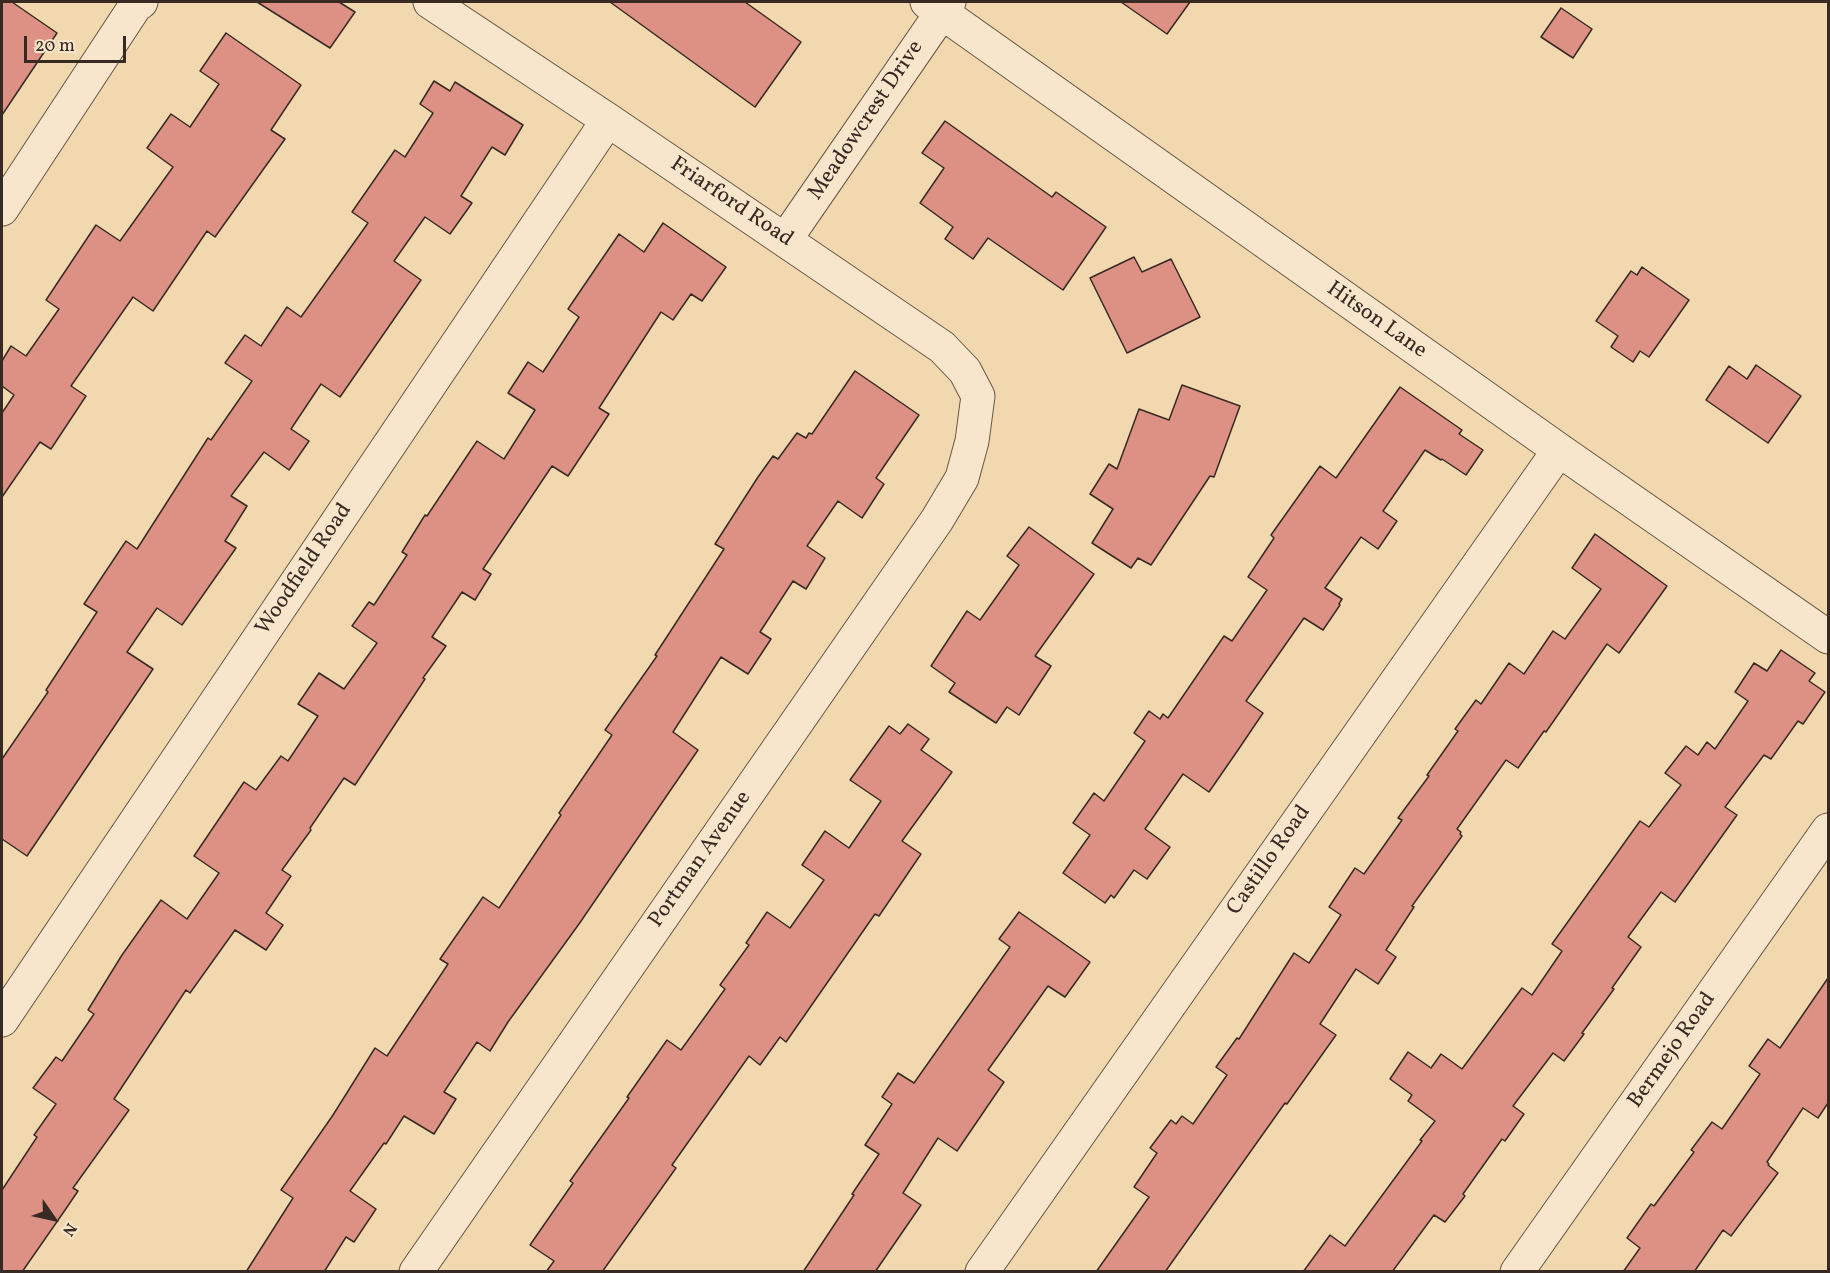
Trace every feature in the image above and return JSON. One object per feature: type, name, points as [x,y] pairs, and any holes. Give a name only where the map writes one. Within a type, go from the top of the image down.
[{"type":"street","points":[[2,209],[136,5],[141,2]]},
{"type":"street","name":"Friarford Road","points":[[430,2],[942,347],[965,371],[978,396],[972,441]]},
{"type":"street","name":"Meadowcrest Drive","points":[[785,240],[939,5]]},
{"type":"street","name":"Hitson Lane","points":[[939,5],[1559,450],[1828,637]]},
{"type":"street","name":"Woodfield Road","points":[[2,1020],[608,120]]},
{"type":"street","name":"Portman Avenue","points":[[416,1272],[937,520],[962,478],[972,441]]},
{"type":"street","name":"Castillo Road","points":[[982,1272],[1559,450]]},
{"type":"street","name":"Bermejo Road","points":[[1517,1272],[1828,830]]},
{"type":"building","points":[[2,2],[12,2],[57,33],[2,115]]},
{"type":"building","points":[[257,2],[339,2],[355,12],[330,48]]},
{"type":"building","points":[[610,2],[745,2],[801,42],[755,107]]},
{"type":"building","points":[[1121,2],[1190,2],[1167,34]]},
{"type":"building","points":[[1561,8],[1592,29],[1573,58],[1541,37]]},
{"type":"building","points":[[226,33],[301,85],[271,130],[285,139],[215,237],[207,231],[153,311],[133,297],[71,386],[86,396],[51,449],[40,442],[2,497],[2,413],[14,395],[2,386],[2,361],[11,346],[26,356],[59,309],[46,300],[96,225],[120,241],[173,167],[147,148],[171,114],[190,127],[219,84],[200,71]]},
{"type":"building","points":[[434,81],[450,91],[455,82],[523,125],[505,155],[492,147],[461,196],[472,203],[450,234],[425,217],[394,261],[421,280],[340,397],[321,384],[291,429],[309,441],[289,470],[264,452],[231,496],[247,506],[225,541],[236,548],[182,625],[157,608],[127,652],[153,669],[27,856],[2,839],[2,759],[48,692],[46,690],[97,612],[84,604],[126,541],[137,549],[208,438],[211,440],[252,381],[225,363],[245,335],[261,346],[287,307],[301,317],[368,223],[352,212],[395,150],[405,157],[433,113],[420,104]]},
{"type":"building","points":[[945,121],[1052,197],[1056,192],[1106,227],[1063,290],[988,238],[973,259],[945,239],[953,227],[920,203],[944,168],[922,153]]},
{"type":"building","points":[[663,223],[726,267],[702,301],[691,294],[673,320],[661,312],[599,408],[609,414],[568,476],[552,466],[483,569],[491,574],[475,600],[462,592],[432,637],[446,646],[355,785],[344,778],[282,870],[291,876],[266,913],[283,925],[266,950],[235,930],[190,993],[186,990],[114,1099],[129,1110],[73,1188],[78,1191],[22,1272],[2,1272],[2,1190],[37,1137],[34,1135],[56,1104],[33,1088],[56,1057],[62,1061],[94,1014],[88,1010],[122,955],[161,900],[187,919],[219,873],[194,856],[244,782],[256,790],[281,756],[288,761],[318,716],[298,704],[319,673],[344,689],[377,643],[352,626],[369,602],[374,605],[407,555],[402,552],[425,515],[427,516],[477,441],[504,459],[535,410],[508,393],[528,362],[543,372],[579,317],[568,309],[619,234],[644,252]]},
{"type":"building","points":[[1134,257],[1142,272],[1171,259],[1200,317],[1127,353],[1090,278]]},
{"type":"building","points":[[1642,267],[1689,300],[1649,357],[1640,351],[1633,362],[1611,347],[1618,336],[1596,321],[1631,271],[1637,275]]},
{"type":"building","points":[[1756,365],[1801,396],[1768,443],[1706,400],[1729,366],[1747,379]]},
{"type":"building","points":[[855,371],[919,415],[876,478],[884,484],[862,518],[838,501],[807,546],[825,558],[806,589],[793,581],[760,632],[771,639],[748,674],[721,657],[673,732],[698,750],[490,1051],[477,1042],[444,1092],[456,1099],[434,1134],[404,1116],[350,1191],[376,1209],[354,1242],[346,1237],[324,1272],[246,1272],[293,1198],[281,1190],[333,1115],[375,1048],[387,1056],[448,964],[440,959],[483,897],[499,908],[561,815],[559,813],[612,735],[605,730],[657,656],[655,655],[724,549],[715,544],[758,477],[773,456],[778,459],[797,433],[806,438],[809,433],[812,434]]},
{"type":"building","points":[[1182,385],[1240,406],[1214,477],[1210,476],[1151,565],[1138,558],[1131,568],[1092,543],[1113,509],[1090,494],[1109,464],[1117,469],[1139,409],[1169,420]]},
{"type":"building","points":[[1400,387],[1462,430],[1459,434],[1483,450],[1466,475],[1425,450],[1383,511],[1397,521],[1378,549],[1361,537],[1325,588],[1342,599],[1323,630],[1304,618],[1246,701],[1263,713],[1209,792],[1183,774],[1145,829],[1170,847],[1147,879],[1134,870],[1114,898],[1111,895],[1105,903],[1063,873],[1090,835],[1073,823],[1094,793],[1104,801],[1145,741],[1134,733],[1149,711],[1160,719],[1163,714],[1168,718],[1224,636],[1232,641],[1267,590],[1248,577],[1274,538],[1271,535],[1320,466],[1336,478]]},
{"type":"building","points":[[1029,527],[1094,574],[1035,656],[1051,666],[1019,715],[1007,707],[996,723],[949,692],[955,683],[931,666],[967,611],[980,620],[1019,565],[1007,556]]},
{"type":"building","points":[[1595,534],[1667,586],[1619,653],[1607,644],[1518,768],[1506,760],[1457,829],[1462,836],[1412,906],[1414,907],[1386,950],[1396,957],[1378,984],[1356,969],[1320,1024],[1336,1035],[1165,1272],[1096,1272],[1149,1197],[1134,1187],[1157,1153],[1150,1148],[1171,1120],[1176,1124],[1182,1116],[1193,1124],[1227,1075],[1216,1067],[1237,1038],[1239,1039],[1294,953],[1309,963],[1341,915],[1329,907],[1355,868],[1364,874],[1402,820],[1398,818],[1429,776],[1427,775],[1458,731],[1455,729],[1476,700],[1481,704],[1509,663],[1524,674],[1553,631],[1565,639],[1601,589],[1572,568]]},
{"type":"building","points":[[1781,650],[1815,673],[1809,681],[1825,692],[1803,724],[1798,721],[1771,759],[1764,755],[1725,807],[1737,815],[1675,902],[1661,892],[1628,937],[1641,947],[1564,1061],[1553,1053],[1513,1106],[1524,1114],[1505,1141],[1502,1139],[1463,1194],[1465,1196],[1445,1222],[1434,1215],[1392,1272],[1303,1272],[1330,1235],[1345,1246],[1435,1121],[1408,1101],[1412,1095],[1390,1079],[1408,1052],[1431,1068],[1441,1054],[1462,1069],[1522,988],[1532,995],[1562,951],[1552,944],[1640,821],[1649,827],[1681,785],[1665,773],[1686,746],[1698,755],[1707,742],[1715,749],[1748,701],[1735,692],[1754,663],[1767,671]]},
{"type":"building","points":[[908,724],[929,739],[921,750],[952,772],[902,841],[921,854],[879,916],[875,914],[786,1042],[780,1037],[760,1065],[749,1056],[672,1165],[676,1168],[602,1272],[546,1272],[554,1261],[530,1245],[573,1183],[570,1181],[667,1040],[681,1050],[725,989],[720,985],[749,945],[746,943],[767,912],[790,928],[824,880],[802,865],[825,831],[849,848],[881,801],[850,780],[889,726],[900,734]]},
{"type":"building","points":[[1019,912],[1090,962],[1065,997],[1048,986],[988,1070],[1004,1082],[957,1151],[938,1138],[903,1193],[921,1205],[875,1272],[803,1272],[879,1154],[865,1145],[892,1104],[882,1097],[898,1073],[914,1083],[1010,947],[999,939]]},
{"type":"building","points":[[1828,978],[1828,1103],[1818,1118],[1803,1108],[1767,1162],[1778,1173],[1731,1236],[1723,1230],[1694,1272],[1623,1272],[1640,1248],[1627,1238],[1651,1204],[1654,1206],[1694,1152],[1691,1150],[1712,1122],[1722,1129],[1760,1074],[1749,1066],[1768,1039],[1780,1048]]}]
